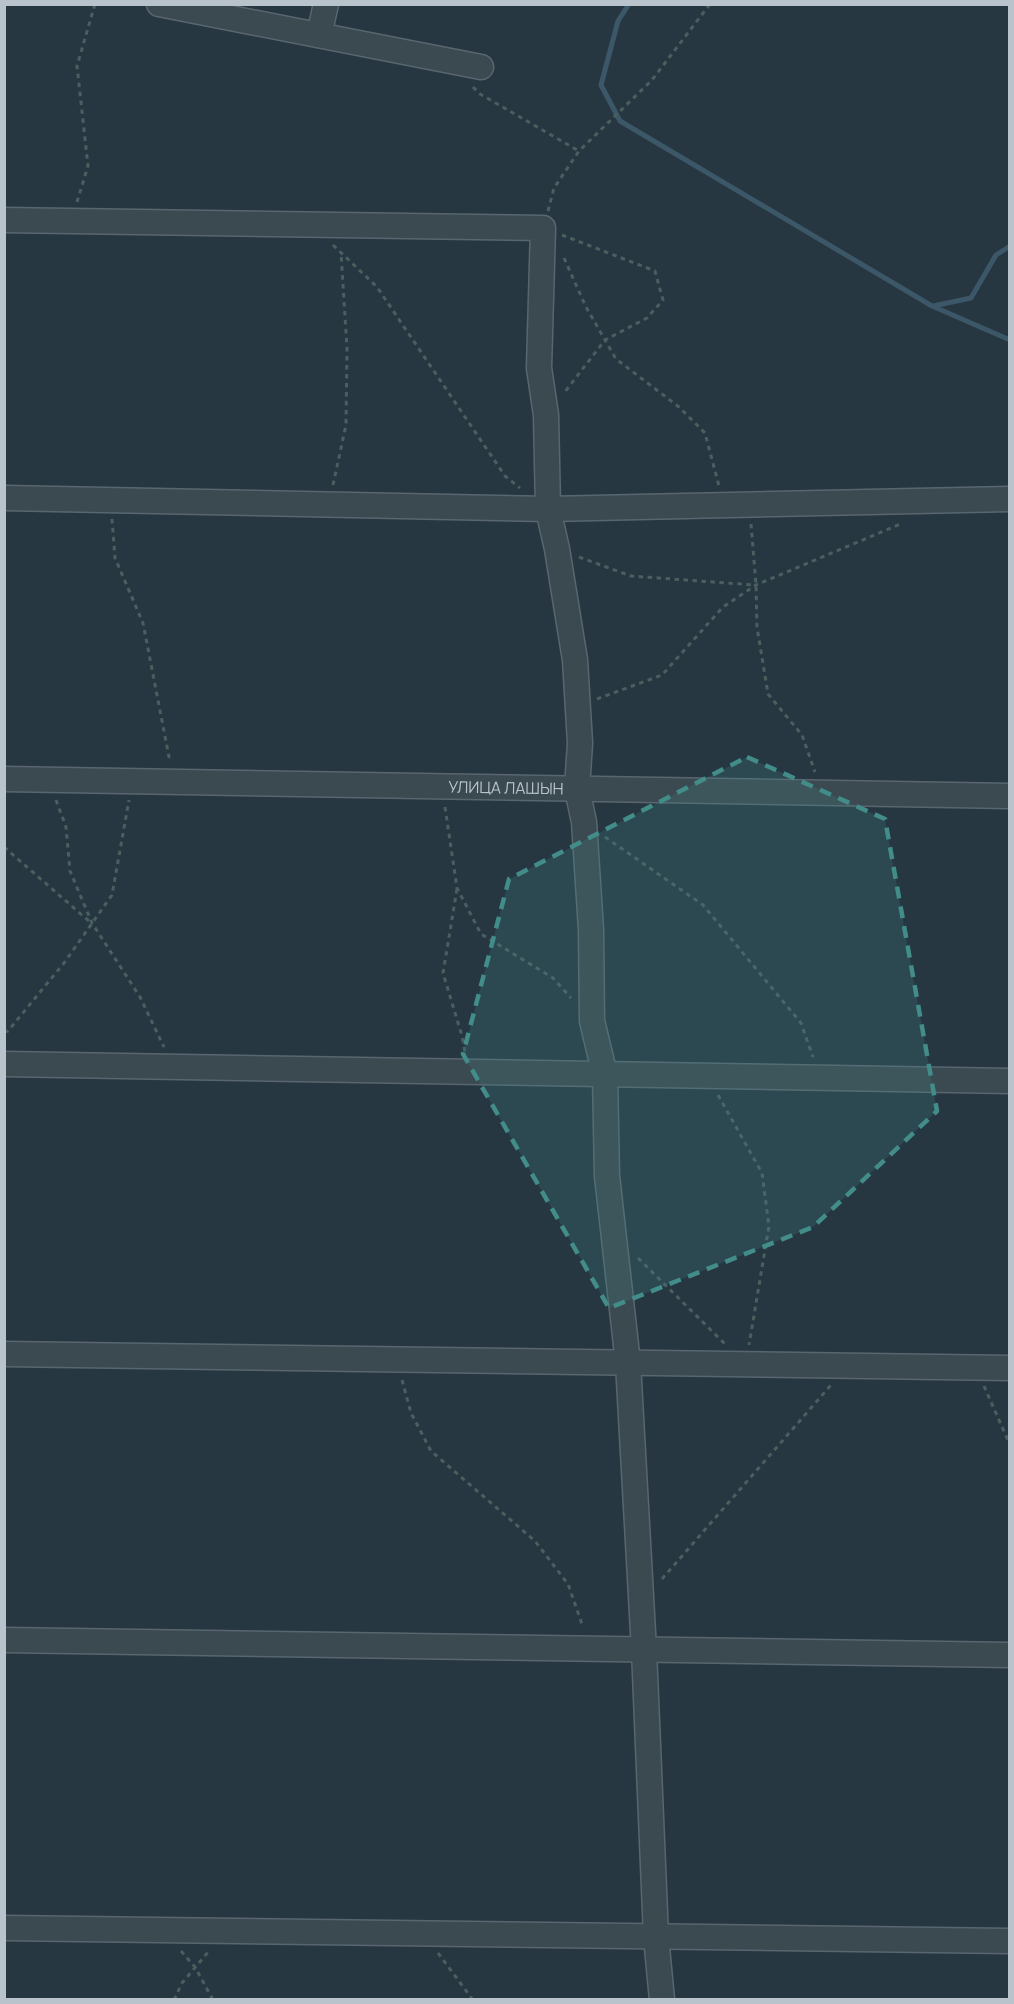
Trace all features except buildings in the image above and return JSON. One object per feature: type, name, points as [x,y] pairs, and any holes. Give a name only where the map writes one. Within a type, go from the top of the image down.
[{"type":"street","points":[[159,4],[481,67]]},
{"type":"street","points":[[319,35],[326,4]]},
{"type":"street","points":[[4,220],[543,228],[539,368],[546,415],[548,509],[557,549],[575,660],[579,706],[578,789],[584,822],[591,929],[592,1021],[605,1075],[607,1176],[628,1363],[644,1650],[656,1936],[662,2000]]},
{"type":"street","points":[[4,498],[548,509],[1010,499]]},
{"type":"street","name":"УЛИЦА ЛАШЫН","points":[[4,779],[1010,796]]},
{"type":"street","points":[[4,1064],[1010,1082]]},
{"type":"street","points":[[4,1354],[1010,1368]]},
{"type":"street","points":[[4,1640],[1010,1655]]},
{"type":"street","points":[[4,1928],[1010,1941]]},
{"type":"path","points":[[72,221],[88,166],[77,66],[95,4]]},
{"type":"path","points":[[710,4],[652,80],[579,151],[554,188],[543,228],[565,261],[586,307],[616,358],[679,407],[705,433],[723,504]]},
{"type":"path","points":[[444,60],[480,94],[579,151]]},
{"type":"path","points":[[313,225],[377,287],[505,476],[522,489]]},
{"type":"path","points":[[543,228],[655,270],[663,300],[647,318],[605,340],[580,375],[546,415]]},
{"type":"path","points":[[328,504],[346,425],[347,348],[341,252]]},
{"type":"path","points":[[111,500],[115,558],[143,623],[174,782]]},
{"type":"path","points":[[749,504],[757,627],[768,694],[802,735],[824,793]]},
{"type":"path","points":[[579,706],[662,675],[723,607],[756,585],[904,522]]},
{"type":"path","points":[[557,549],[631,576],[756,585]]},
{"type":"path","points":[[49,780],[66,827],[70,871],[92,923],[140,997],[174,1067]]},
{"type":"path","points":[[4,1032],[9,1031],[64,963],[112,895],[132,781]]},
{"type":"path","points":[[442,786],[457,888],[443,973],[462,1036],[468,1072]]},
{"type":"path","points":[[584,822],[703,905],[801,1023],[820,1078]]},
{"type":"path","points":[[4,847],[92,923]]},
{"type":"path","points":[[457,888],[481,934],[553,978],[592,1021]]},
{"type":"path","points":[[708,1076],[762,1173],[768,1216],[769,1226],[746,1365]]},
{"type":"path","points":[[614,1237],[683,1301],[746,1365]]},
{"type":"path","points":[[397,1360],[411,1413],[431,1451],[535,1541],[568,1584],[591,1649]]},
{"type":"path","points":[[661,1580],[848,1366]]},
{"type":"path","points":[[976,1368],[1010,1445]]},
{"type":"path","points":[[164,1930],[195,1967],[213,2000]]},
{"type":"path","points":[[174,2000],[182,1983],[226,1931]]},
{"type":"path","points":[[424,1933],[473,2000]]},
{"type":"highlighted area","points":[[747,757],[885,819],[937,1111],[813,1227],[609,1308],[463,1054],[509,879]]},
{"type":"waterway","points":[[629,4],[618,21],[601,85],[620,121],[932,306],[1010,340]]},
{"type":"waterway","points":[[933,306],[971,298],[996,255],[1010,246]]}]
